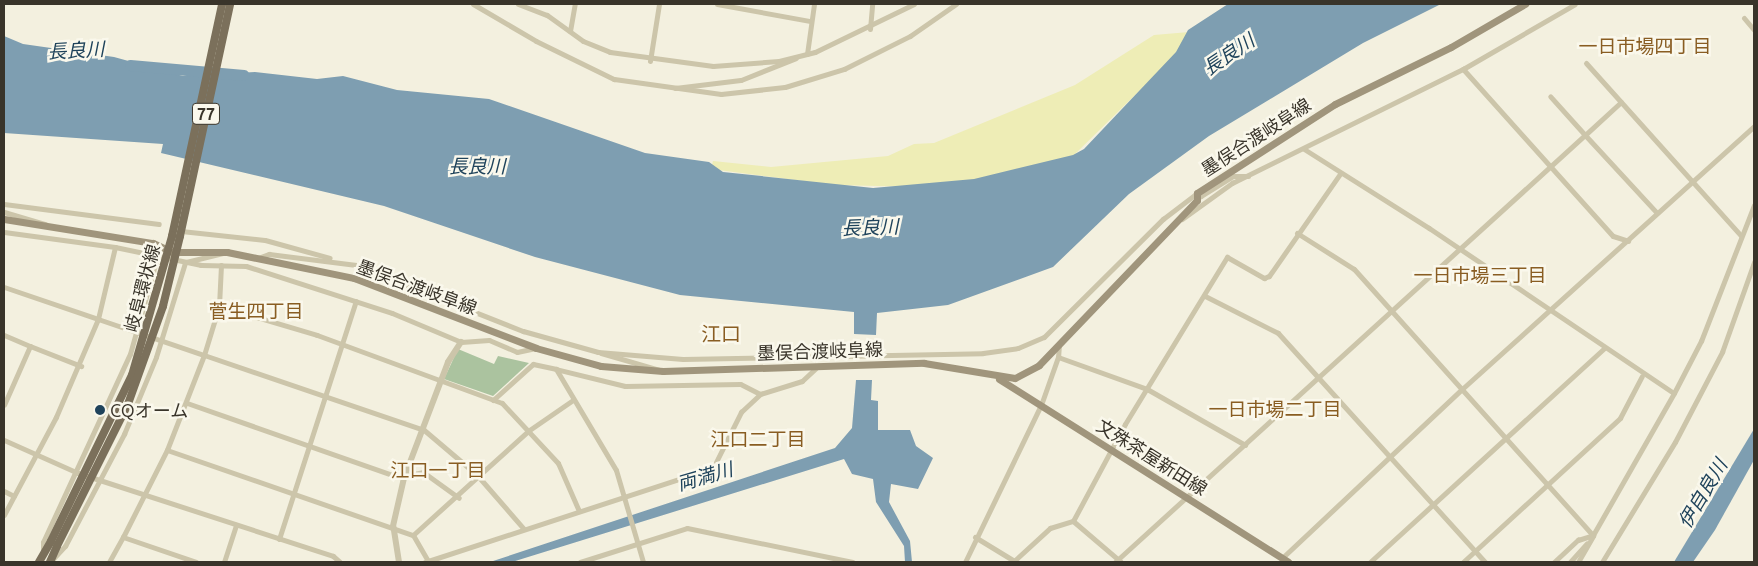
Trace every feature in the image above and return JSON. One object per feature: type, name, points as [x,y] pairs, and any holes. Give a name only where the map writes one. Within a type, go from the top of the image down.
[{"type":"main road","name":"岐阜環状線","points":[[178,230],[222,4]]},
{"type":"main road","name":"岐阜環状線","points":[[50,562],[54,544],[123,398],[156,304],[178,230],[230,4]]},
{"type":"main road","name":"墨俣合渡岐阜線","points":[[4,219],[153,243],[172,252],[227,252],[354,278],[536,348],[601,366],[664,371],[950,364],[999,379],[1028,372],[1060,344],[1197,200],[1197,193],[1335,104],[1451,47],[1525,4]]},
{"type":"main road","name":"文殊茶屋新田線","points":[[999,379],[1187,496],[1283,561]]},
{"type":"main road","name":"岐阜環状線","points":[[39,562],[54,544]]},
{"type":"street","points":[[473,4],[586,68],[661,88],[721,94],[810,80],[878,54],[956,4]]},
{"type":"street","points":[[518,4],[538,11]]},
{"type":"street","points":[[530,4],[570,32],[610,52],[650,60],[732,65],[804,54]]},
{"type":"street","points":[[570,32],[575,4]]},
{"type":"street","points":[[650,60],[659,4]]},
{"type":"street","points":[[717,4],[810,21]]},
{"type":"street","points":[[804,54],[814,4]]},
{"type":"street","points":[[870,29],[872,4]]},
{"type":"street","points":[[661,88],[742,80],[870,29],[914,4]]},
{"type":"street","points":[[1165,233],[1248,176],[1463,69],[1575,4]]},
{"type":"street","points":[[1744,18],[1754,30]]},
{"type":"street","points":[[1586,63],[1741,236]]},
{"type":"street","points":[[1463,69],[1613,236],[1628,241]]},
{"type":"street","points":[[1550,96],[1656,212]]},
{"type":"street","points":[[1073,521],[1118,561],[1187,496],[1621,102]]},
{"type":"street","points":[[1283,561],[1462,389],[1628,241],[1656,212],[1754,126]]},
{"type":"street","points":[[1304,149],[1550,309],[1642,376],[1674,393]]},
{"type":"street","points":[[975,538],[1015,562],[1050,528],[1073,521],[1147,389],[1227,257],[1264,278],[1340,174]]},
{"type":"street","points":[[178,230],[265,240],[341,262],[523,331],[598,352],[683,359],[983,353],[1018,348],[1058,326],[1163,220],[1197,193],[1201,196],[1233,176],[1248,176]]},
{"type":"street","points":[[4,204],[159,224]]},
{"type":"street","points":[[1578,562],[1674,393],[1701,341],[1754,205]]},
{"type":"street","points":[[4,212],[54,228]]},
{"type":"street","points":[[4,232],[115,247],[185,262],[246,266],[356,301],[461,342],[489,340],[517,352],[536,348]]},
{"type":"street","points":[[1297,233],[1354,269],[1462,389],[1504,440],[1548,484],[1593,535]]},
{"type":"street","points":[[4,515],[81,366],[98,319],[115,247]]},
{"type":"street","points":[[185,262],[227,252]]},
{"type":"street","points":[[258,258],[269,254],[341,262]]},
{"type":"street","points":[[43,555],[43,542],[78,473],[137,332],[157,257]]},
{"type":"street","points":[[50,562],[65,546],[102,480],[161,339],[185,262]]},
{"type":"street","points":[[1602,562],[1675,442],[1722,352],[1754,262]]},
{"type":"street","points":[[109,562],[145,495],[187,403],[219,306],[221,265]]},
{"type":"street","points":[[4,288],[161,339],[424,430],[477,476],[523,528]]},
{"type":"street","points":[[1205,296],[1278,333],[1485,562]]},
{"type":"street","points":[[279,539],[327,398],[356,301]]},
{"type":"street","points":[[219,306],[342,344],[502,403],[558,463],[579,511]]},
{"type":"street","points":[[4,335],[81,366]]},
{"type":"street","points":[[399,562],[393,526],[404,478],[424,430],[440,381],[461,342]]},
{"type":"street","points":[[965,562],[1041,405],[1058,357],[1060,344]]},
{"type":"street","points":[[4,405],[30,346]]},
{"type":"street","points":[[1370,562],[1604,348]]},
{"type":"street","points":[[598,352],[612,360],[664,371]]},
{"type":"street","points":[[1058,357],[1147,389],[1245,445]]},
{"type":"street","points":[[493,400],[533,364],[625,386],[740,384],[760,394]]},
{"type":"street","points":[[167,450],[393,526],[413,535],[426,562],[523,528],[713,468],[741,412],[760,394],[802,381],[817,367]]},
{"type":"street","points":[[556,369],[573,400],[607,451],[625,496],[643,562]]},
{"type":"street","points":[[1463,562],[1620,418],[1642,376]]},
{"type":"street","points":[[413,535],[458,498],[477,476],[528,431],[573,400]]},
{"type":"street","points":[[187,403],[404,478],[423,472],[458,498]]},
{"type":"street","points":[[4,440],[78,473],[333,556],[340,562]]},
{"type":"street","points":[[4,492],[14,496]]},
{"type":"street","points":[[224,562],[236,526]]},
{"type":"street","points":[[580,562],[639,543],[696,528],[853,562]]},
{"type":"street","points":[[1554,562],[1578,540],[1593,535]]},
{"type":"street","points":[[123,537],[196,562]]},
{"type":"street","points":[[1570,562],[1589,541]]},
{"type":"shaded area","points":[[458,349],[494,364],[498,356],[529,363],[493,396],[444,379]]},
{"type":"sand","points":[[1189,32],[1187,44],[1072,157],[998,177],[922,187],[834,185],[711,169],[713,161],[771,167],[888,156],[914,144],[934,143],[1075,85],[1154,35]]},
{"type":"water","name":"長良川","points":[[1228,4],[1441,4],[1363,43],[1209,136],[1129,194],[1053,267],[948,305],[877,313],[876,335],[854,334],[854,312],[680,295],[535,257],[384,206],[161,153],[163,144],[4,133],[4,36],[23,44],[114,57],[183,76],[255,72],[317,79],[343,76],[397,90],[489,99],[645,153],[709,162],[723,172],[873,188],[974,179],[1073,155],[1084,149],[1176,52],[1188,30]]},
{"type":"water","points":[[856,380],[872,380],[871,400],[878,401],[878,430],[910,430],[916,446],[933,458],[918,489],[891,484],[889,502],[910,541],[912,562],[905,562],[904,546],[876,502],[873,479],[852,474],[844,459],[512,562],[490,562],[835,448],[852,428]]},
{"type":"water","points":[[1754,429],[1754,460],[1715,530],[1693,562],[1674,562]]},
{"type":"waterway","name":"長良川","points":[[130,65],[244,75]]},
{"type":"place","name":"CQオーム","points":[[100,410]]},
{"type":"district","name":"一日市場四丁目","points":[[1645,47]]},
{"type":"district","name":"一日市場三丁目","points":[[1480,276]]},
{"type":"district","name":"菅生四丁目","points":[[256,312]]},
{"type":"district","name":"江口","points":[[721,333]]},
{"type":"district","name":"一日市場二丁目","points":[[1275,410]]},
{"type":"district","name":"江口二丁目","points":[[758,440]]},
{"type":"district","name":"江口一丁目","points":[[438,471]]},
{"type":"water label","name":"両満川","points":[[705,477]]},
{"type":"water label","name":"伊自良川","points":[[1703,494]]}]
